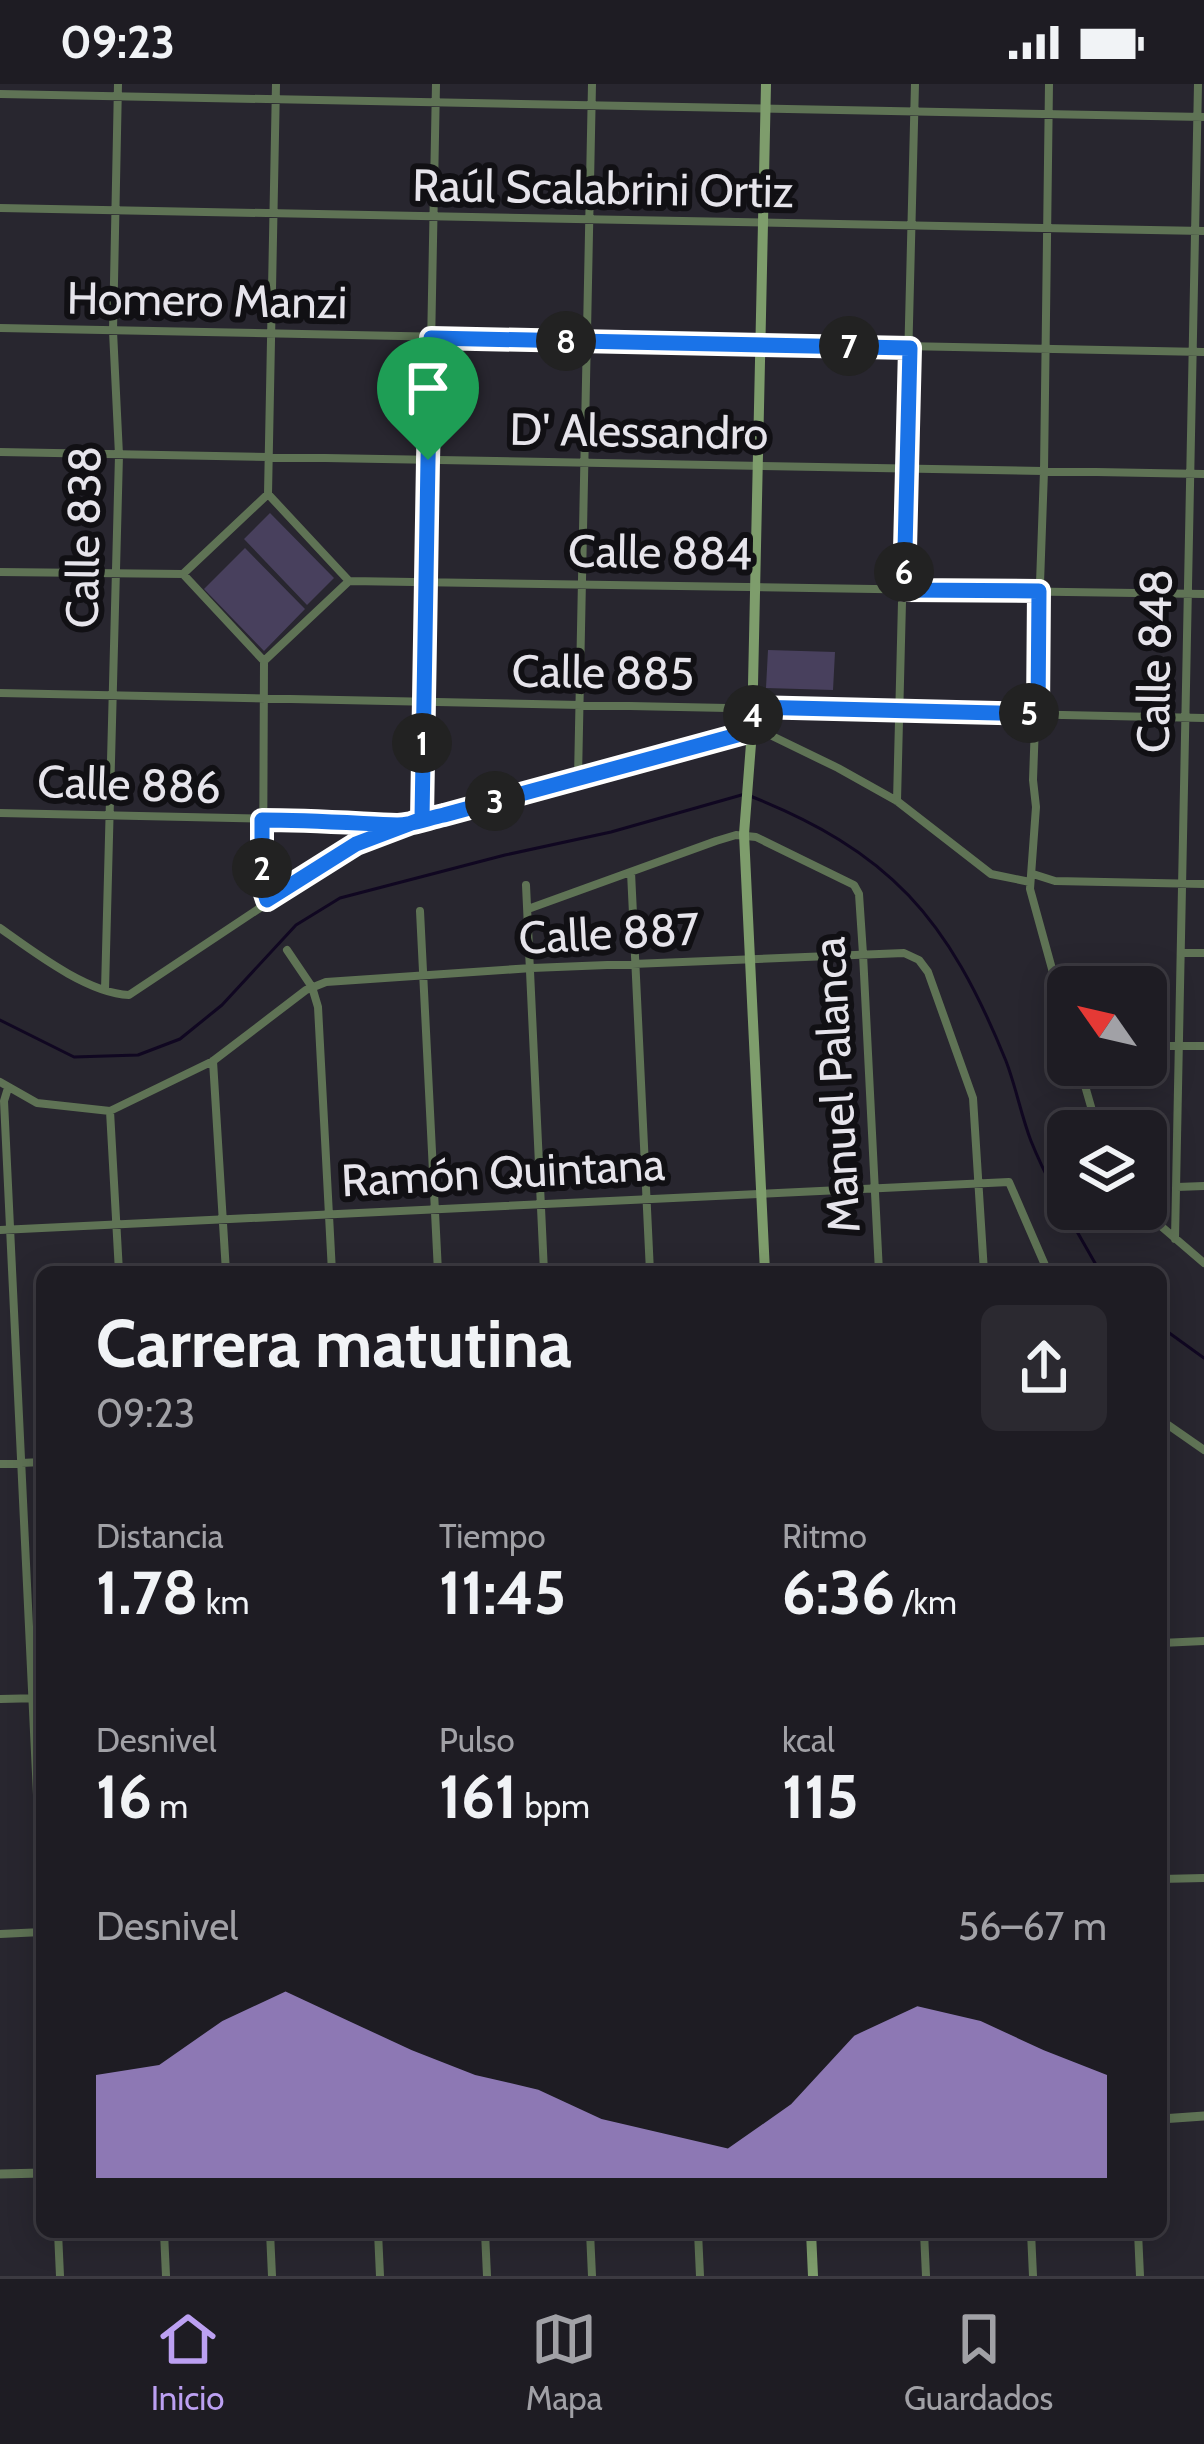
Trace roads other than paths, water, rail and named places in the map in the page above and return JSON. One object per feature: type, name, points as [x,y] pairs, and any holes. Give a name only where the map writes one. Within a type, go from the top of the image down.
[{"type":"main road","points":[[765,1266],[744,813],[753,707],[766,84]]},
{"type":"main road","points":[[811,2238],[813,2276]]},
{"type":"street","name":"Calle 838","points":[[105,990],[118,455],[113,331],[118,84]]},
{"type":"street","points":[[0,572],[183,574],[268,494],[276,84]]},
{"type":"street","points":[[422,819],[436,84]]},
{"type":"street","points":[[578,778],[592,84]]},
{"type":"street","points":[[897,801],[915,84]]},
{"type":"street","points":[[1049,84],[1044,471],[1031,878],[1053,966]]},
{"type":"street","name":"Calle 848","points":[[1175,1239],[1190,474],[1198,352],[1198,84]]},
{"type":"street","points":[[0,94],[1200,117]]},
{"type":"street","name":"Raúl Scalabrini Ortiz","points":[[0,208],[1200,231]]},
{"type":"street","name":"Homero Manzi","points":[[0,328],[1198,352]]},
{"type":"street","name":"D' Alessandro","points":[[0,452],[1204,474]]},
{"type":"street","points":[[263,662],[349,580],[268,494]]},
{"type":"street","points":[[183,574],[263,662],[262,885],[267,900]]},
{"type":"street","name":"Calle 884","points":[[349,580],[1204,594]]},
{"type":"street","name":"Calle 885","points":[[0,692],[1204,718]]},
{"type":"street","points":[[0,928],[44,959],[105,990],[129,995],[356,844],[401,825],[752,737],[818,758],[897,801],[991,874],[1054,881],[1204,884]]},
{"type":"street","name":"Calle 886","points":[[0,813],[401,825]]},
{"type":"street","points":[[528,909],[744,834]]},
{"type":"street","name":"Manuel Palanca","points":[[744,834],[847,880],[859,894],[879,1266]]},
{"type":"street","points":[[631,872],[650,1266]]},
{"type":"street","points":[[526,885],[544,1266]]},
{"type":"street","points":[[420,911],[438,1266]]},
{"type":"street","points":[[287,950],[312,987],[318,1006],[332,1266]]},
{"type":"street","points":[[1183,953],[1204,953]]},
{"type":"street","name":"Calle 887","points":[[312,987],[326,982],[532,968],[910,954],[928,972],[967,1078],[976,1115],[979,1183]]},
{"type":"street","points":[[36,1682],[5,1230],[4,1085],[38,1103],[110,1111],[213,1061],[312,987]]},
{"type":"street","points":[[1167,1047],[1204,1046]]},
{"type":"street","points":[[213,1061],[226,1266]]},
{"type":"street","points":[[110,1111],[118,1266]]},
{"type":"street","name":"Ramón Quintana","points":[[5,1230],[1009,1182],[1045,1266]]},
{"type":"street","points":[[979,1183],[984,1266]]},
{"type":"street","points":[[1177,1187],[1204,1186]]},
{"type":"street","points":[[1165,1230],[1204,1263]]},
{"type":"street","points":[[1167,1424],[1204,1450]]},
{"type":"street","points":[[0,1464],[36,1462]]},
{"type":"street","points":[[1167,1643],[1204,1641]]},
{"type":"street","points":[[0,1699],[36,1698]]},
{"type":"street","points":[[1167,1879],[1204,1878]]},
{"type":"street","points":[[0,1934],[36,1932]]},
{"type":"street","points":[[1167,2119],[1204,2116]]},
{"type":"street","points":[[0,2174],[36,2173]]},
{"type":"street","points":[[58,2238],[60,2276]]},
{"type":"street","points":[[164,2238],[166,2276]]},
{"type":"street","points":[[270,2238],[272,2276]]},
{"type":"street","points":[[378,2238],[380,2276]]},
{"type":"street","points":[[485,2238],[487,2276]]},
{"type":"street","points":[[590,2238],[592,2276]]},
{"type":"street","points":[[698,2238],[700,2276]]},
{"type":"street","points":[[924,2238],[926,2276]]},
{"type":"street","points":[[1031,2238],[1033,2276]]},
{"type":"street","points":[[1138,2238],[1140,2276]]},
{"type":"waterway","points":[[0,1020],[74,1057],[138,1055],[180,1039],[222,1005],[296,925],[340,898],[745,794],[796,816],[876,866],[936,929],[984,1011],[1038,1158],[1097,1266]]},
{"type":"waterway","points":[[1167,1331],[1204,1358]]}]
